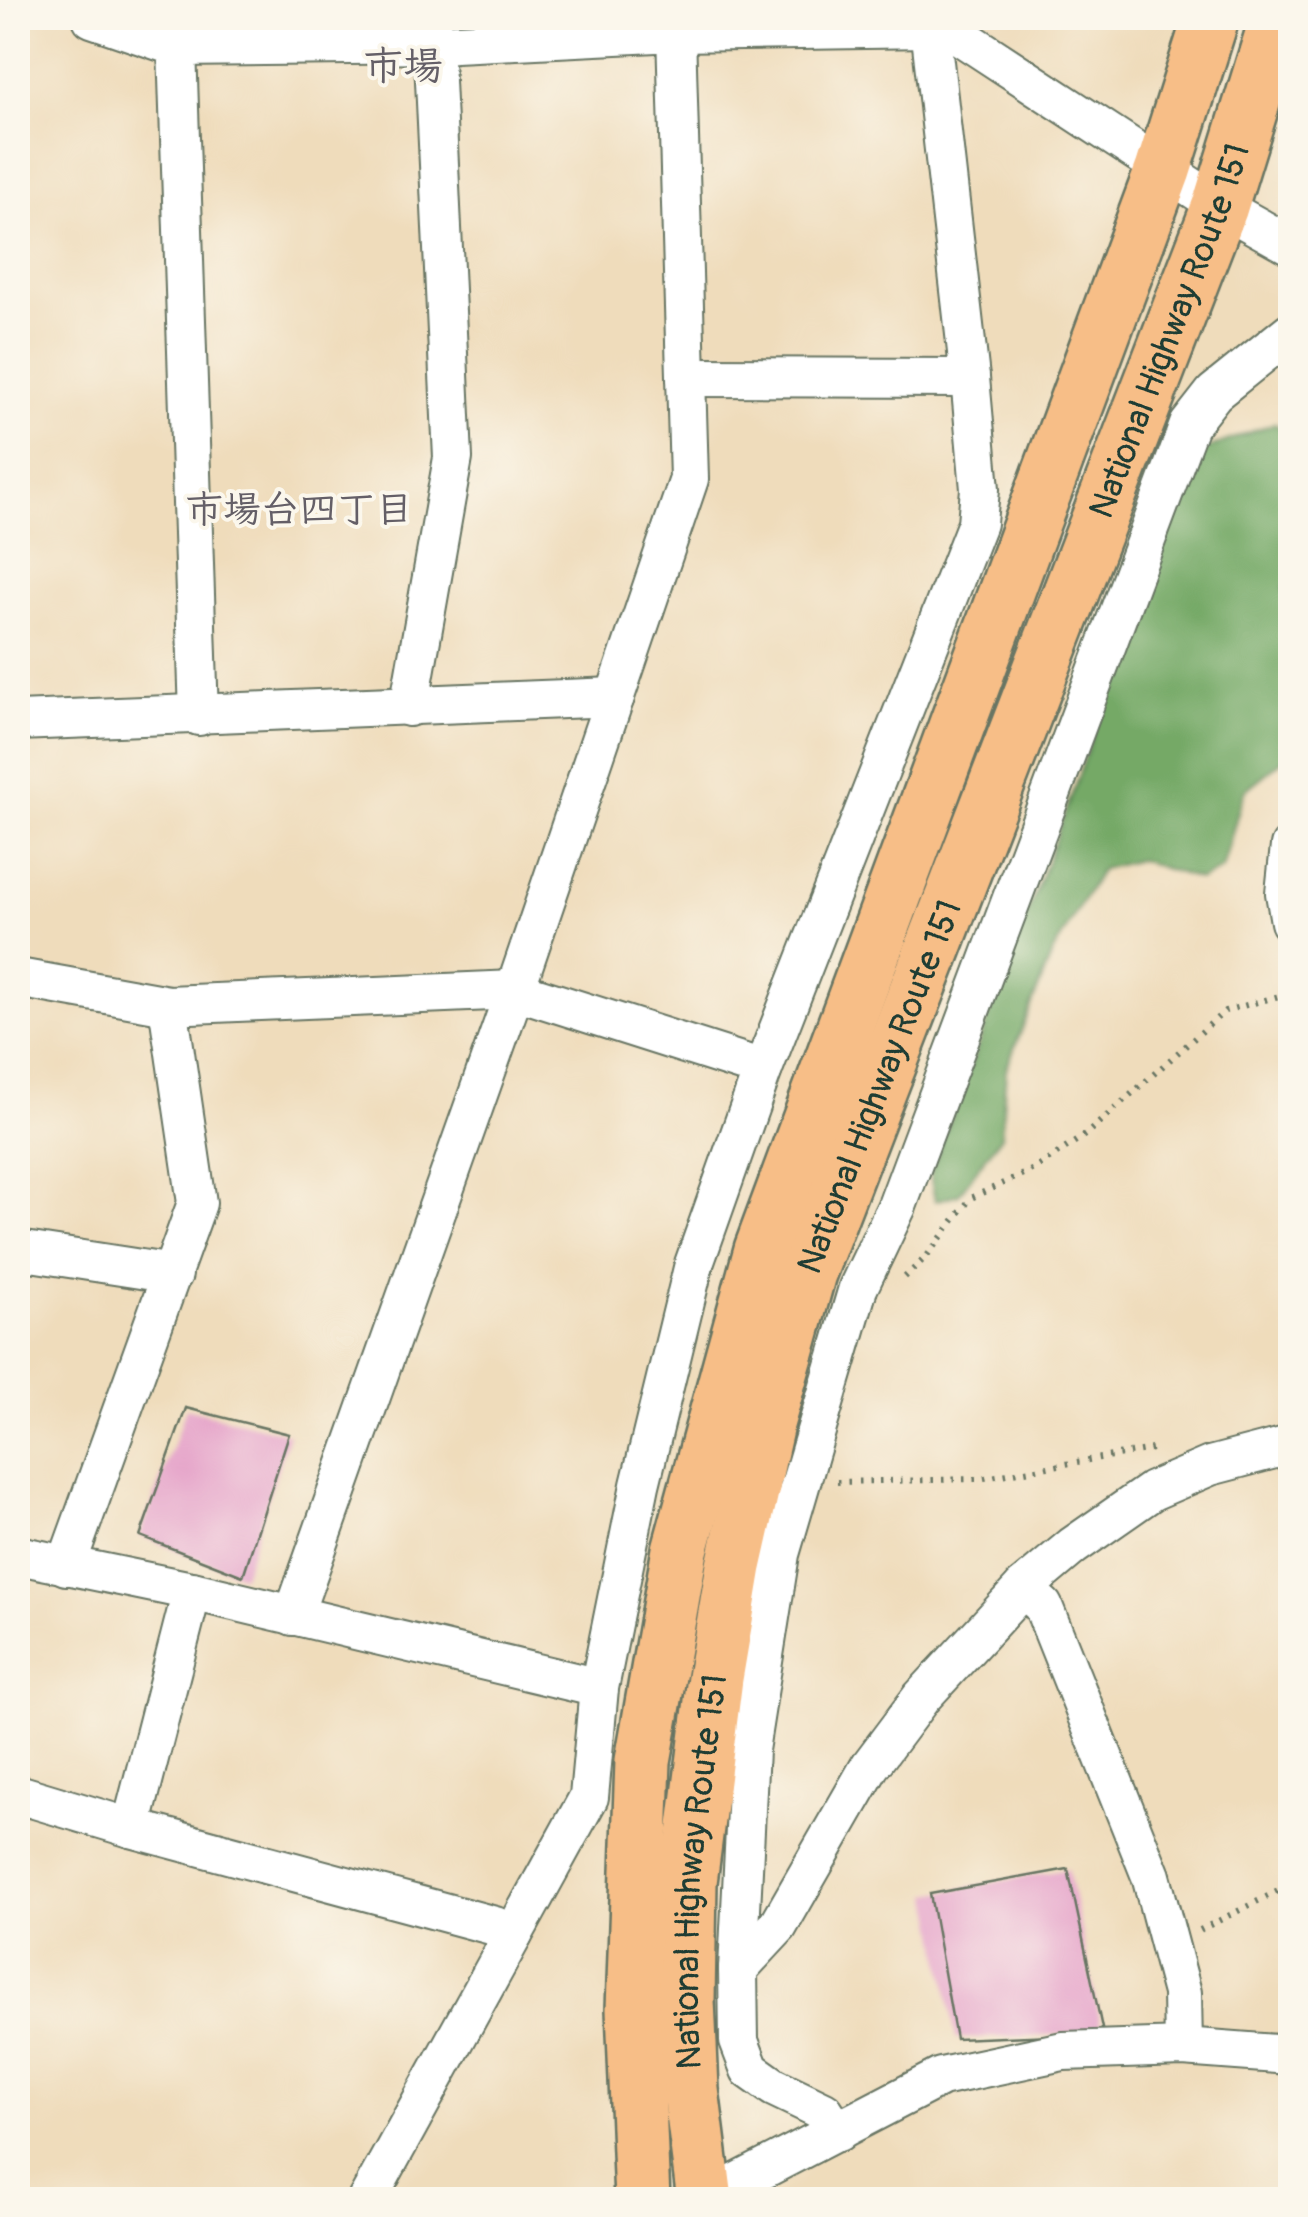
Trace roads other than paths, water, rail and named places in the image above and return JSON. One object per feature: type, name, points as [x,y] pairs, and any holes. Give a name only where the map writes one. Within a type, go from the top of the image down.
[{"type":"highway","name":"National Highway Route 151","points":[[642,2200],[634,2009],[643,1761],[680,1550],[762,1250],[1163,170],[1211,18]]},
{"type":"highway","name":"National Highway Route 151","points":[[705,2199],[688,2018],[690,1882],[715,1678],[734,1566],[766,1424],[808,1273],[1220,206],[1278,18]]},
{"type":"street","points":[[92,18],[178,47],[434,31],[676,32],[929,23],[959,35],[1163,170],[1290,246]]},
{"type":"street","points":[[367,2200],[589,1797],[599,1688],[640,1484],[694,1264],[763,1069],[977,523],[980,489],[970,378],[929,23]]},
{"type":"street","points":[[410,707],[453,458],[434,31]]},
{"type":"street","points":[[293,1616],[515,990],[689,479],[676,32]]},
{"type":"street","points":[[178,47],[199,716]]},
{"type":"street","points":[[838,2132],[824,2110],[774,2087],[750,2070],[739,2041],[738,1969],[750,1750],[780,1554],[855,1296],[897,1206],[1189,426],[1214,393],[1290,332]]},
{"type":"street","points":[[686,377],[970,378]]},
{"type":"street","points":[[18,722],[615,696]]},
{"type":"street","points":[[1290,846],[1285,894],[1290,922]]},
{"type":"street","points":[[18,978],[168,1005],[515,990],[763,1069]]},
{"type":"street","points":[[66,1566],[196,1203],[168,1005]]},
{"type":"street","points":[[18,1250],[173,1274]]},
{"type":"street","points":[[738,1969],[778,1926],[870,1766],[921,1698],[1023,1588],[1073,1546],[1152,1491],[1210,1466],[1290,1444]]},
{"type":"street","points":[[18,1555],[192,1591],[599,1688]]},
{"type":"street","points":[[1023,1588],[1043,1606],[1151,1876],[1182,1993],[1183,2048]]},
{"type":"street","points":[[130,1828],[192,1591]]},
{"type":"street","points":[[18,1794],[495,1926],[513,1935]]},
{"type":"street","points":[[705,2199],[941,2077],[1063,2051],[1183,2048],[1290,2054]]},
{"type":"district","name":"市場","points":[[403,66]]},
{"type":"district","name":"市場台四丁目","points":[[299,510]]}]
